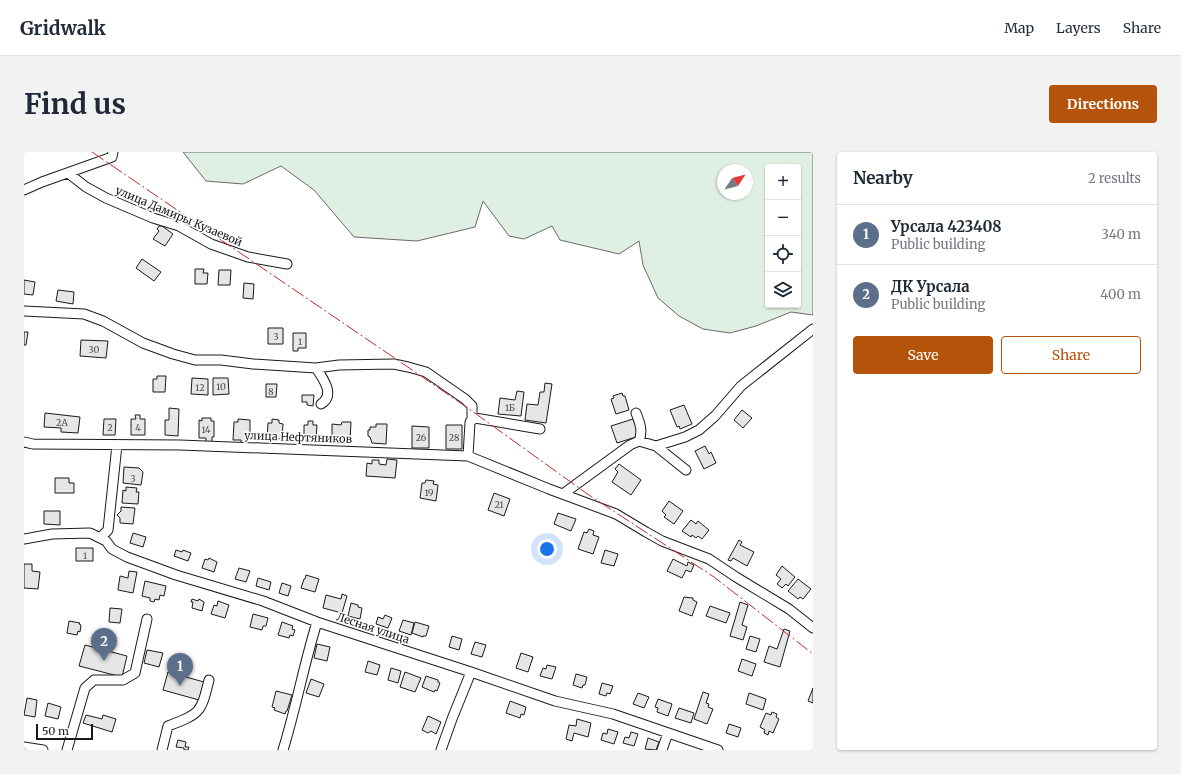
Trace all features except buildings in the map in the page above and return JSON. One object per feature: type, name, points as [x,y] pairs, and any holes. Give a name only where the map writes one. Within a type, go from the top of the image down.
[{"type":"street","points":[[24,190],[112,154]]},
{"type":"street","name":"улица Дамиры Кузаевой","points":[[68,173],[86,187],[106,198],[153,218],[179,226],[217,247],[248,257],[287,264]]},
{"type":"street","points":[[24,311],[84,314],[103,321],[143,343],[195,360],[221,360],[252,364],[316,368],[339,365],[394,364],[426,372],[465,399],[472,406],[468,456]]},
{"type":"street","points":[[656,446],[684,437],[699,430],[712,420],[741,386],[813,329]]},
{"type":"street","points":[[316,368],[327,386],[326,399],[321,404]]},
{"type":"street","points":[[636,413],[642,434],[639,441]]},
{"type":"street","points":[[472,419],[475,418],[540,429]]},
{"type":"street","points":[[563,494],[630,444],[639,441],[656,446],[686,470]]},
{"type":"street","name":"улица Нефтяников","points":[[24,442],[33,444],[226,447],[468,456],[616,514],[662,541],[709,559],[789,609],[813,628]]},
{"type":"street","points":[[100,538],[108,530],[116,445]]},
{"type":"street","name":"Лесная улица","points":[[24,539],[52,534],[90,533],[106,541],[112,549],[127,558],[263,601],[316,622],[555,701],[613,714],[718,750]]},
{"type":"street","points":[[67,750],[85,688],[94,680],[123,680],[135,673],[147,619]]},
{"type":"street","points":[[283,750],[300,688],[306,655],[316,622]]},
{"type":"street","points":[[441,750],[471,672]]},
{"type":"street","points":[[162,750],[168,726],[196,714],[203,703],[209,680]]},
{"type":"street","points":[[662,750],[668,733]]},
{"type":"street","points":[[24,747],[43,750]]},
{"type":"green space","points":[[183,152],[813,152],[813,315],[791,312],[756,326],[730,333],[703,329],[679,316],[658,298],[643,265],[639,241],[619,254],[560,240],[552,226],[524,239],[509,236],[483,201],[475,227],[417,241],[354,237],[314,190],[281,166],[243,184],[206,181]]},
{"type":"power","points":[[92,152],[465,406],[586,493],[714,577],[813,654]]},
{"type":"place","name":"ДК Урсала","points":[[104,661]]},
{"type":"place","name":"Урсала 423408","points":[[180,686]]}]
